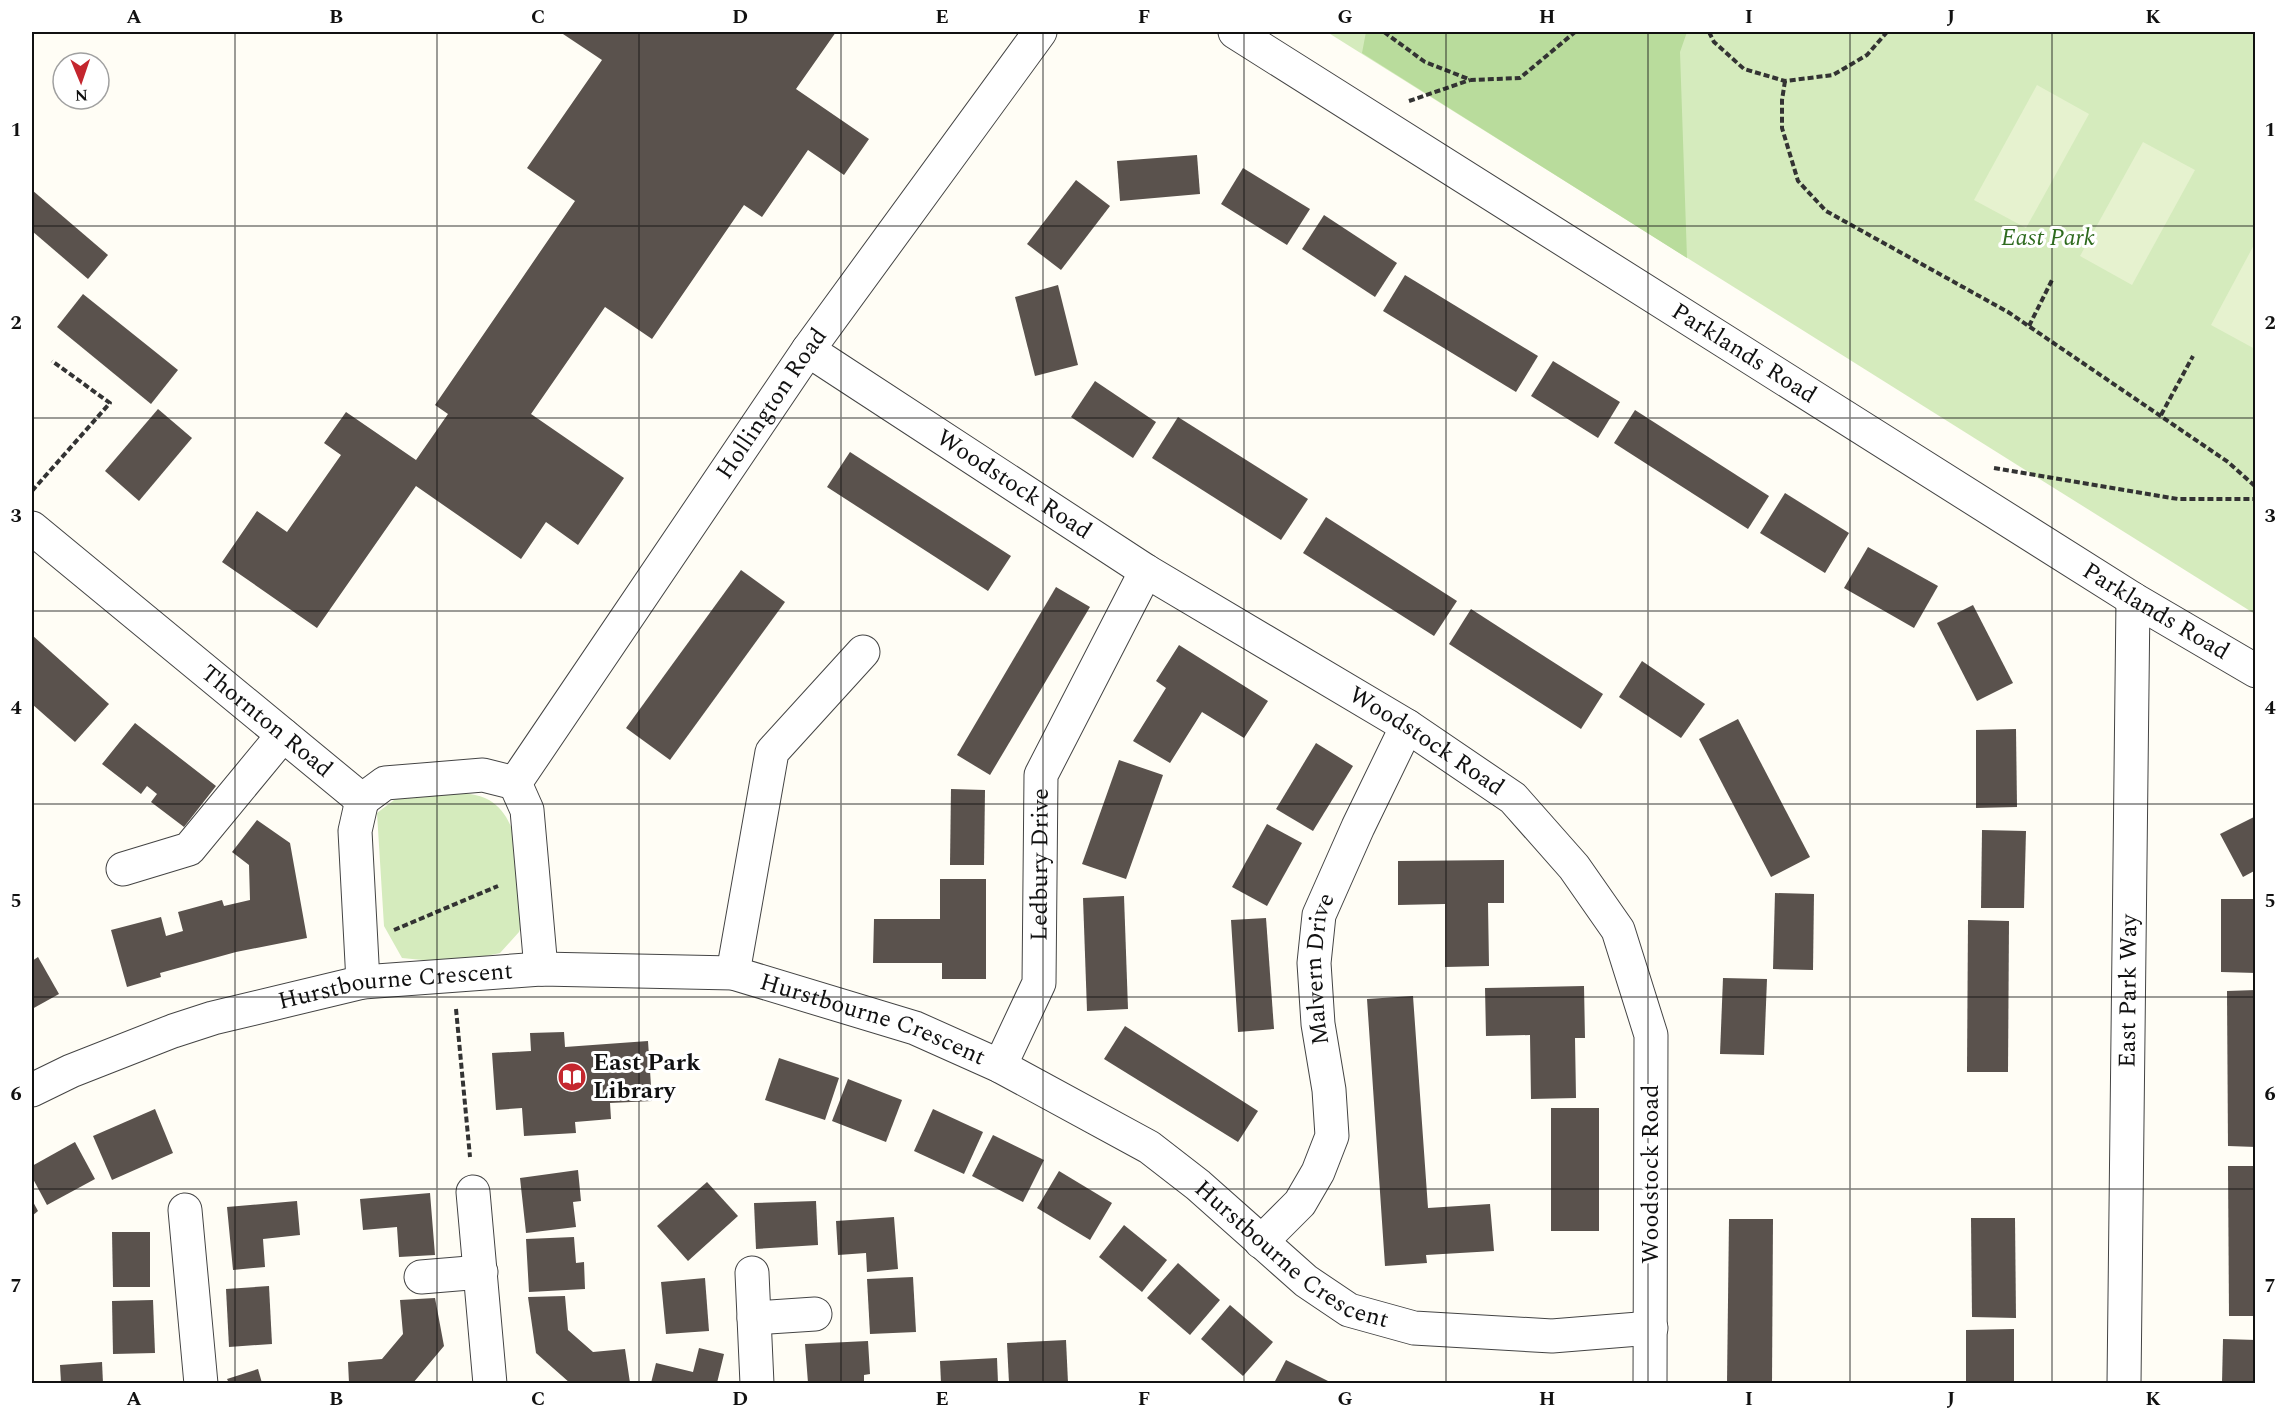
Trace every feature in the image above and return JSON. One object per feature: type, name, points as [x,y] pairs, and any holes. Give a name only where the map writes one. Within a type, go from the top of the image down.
[{"type":"street","name":"Hollington Road","points":[[515,783],[808,350],[1040,32]]},
{"type":"street","name":"Parklands Road","points":[[1235,32],[2133,599],[2256,671]]},
{"type":"street","name":"Woodstock Road","points":[[808,350],[1146,571],[1407,726],[1513,798],[1574,867],[1618,930],[1651,1035],[1650,1383]]},
{"type":"street","name":"Thornton Road","points":[[32,528],[362,800]]},
{"type":"street","name":"Ledbury Drive","points":[[1000,1066],[1039,983],[1041,775],[1146,571]]},
{"type":"street","name":"East Park Way","points":[[2124,1383],[2133,599]]},
{"type":"street","points":[[733,973],[772,752],[863,652]]},
{"type":"street","name":"Malvern Drive","points":[[1261,1242],[1300,1203],[1318,1172],[1332,1136],[1329,1090],[1318,1024],[1314,963],[1319,915],[1407,726]]},
{"type":"street","points":[[123,868],[189,849],[283,735]]},
{"type":"street","points":[[363,982],[355,831],[362,800],[385,783],[483,775],[515,783],[527,810],[541,969]]},
{"type":"street","name":"Hurstbourne Crescent","points":[[32,1090],[71,1071],[203,1021],[363,982],[541,969],[733,973],[915,1029],[1000,1066],[1149,1147],[1197,1185],[1306,1281],[1349,1310],[1414,1328],[1552,1336],[1651,1328]]},
{"type":"street","points":[[473,1192],[490,1383]]},
{"type":"street","points":[[185,1210],[201,1383]]},
{"type":"street","points":[[421,1277],[481,1272]]},
{"type":"street","points":[[752,1273],[757,1383]]},
{"type":"street","points":[[754,1318],[815,1314]]},
{"type":"path","points":[[1384,32],[1425,62],[1470,80]]},
{"type":"path","points":[[1367,115],[1470,80],[1520,78],[1575,32]]},
{"type":"path","points":[[1709,32],[1714,42],[1744,69],[1785,81],[1833,75],[1867,55],[1887,32]]},
{"type":"path","points":[[1785,81],[1782,128],[1798,181],[1827,211],[2008,312],[2228,462],[2256,487]]},
{"type":"path","points":[[2029,327],[2052,280]]},
{"type":"path","points":[[2161,415],[2193,356]]},
{"type":"path","points":[[32,491],[110,403],[52,361]]},
{"type":"path","points":[[1994,468],[2178,498],[2256,499]]},
{"type":"path","points":[[362,944],[532,872]]},
{"type":"path","points":[[452,976],[473,1192]]},
{"type":"green space","name":"East Park","points":[[1327,32],[2255,32],[2255,614]]},
{"type":"green space","points":[[1366,32],[1687,32],[1680,52],[1687,258],[1362,53]]},
{"type":"green space","points":[[2037,85],[2089,114],[2026,228],[1974,200]]},
{"type":"green space","points":[[2143,142],[2195,170],[2132,285],[2080,256]]},
{"type":"green space","points":[[2255,243],[2255,349],[2211,325]]},
{"type":"green space","points":[[449,790],[489,800],[501,810],[509,823],[519,856],[522,924],[519,932],[500,953],[454,963],[402,958],[384,926],[377,813],[398,797]]},
{"type":"building","points":[[560,32],[836,32],[796,89],[869,139],[844,175],[808,150],[762,217],[744,205],[652,339],[605,307],[531,414],[624,478],[578,545],[546,522],[521,559],[416,486],[317,628],[222,562],[257,511],[287,532],[341,455],[324,443],[346,412],[416,460],[448,414],[435,405],[575,201],[527,168],[602,60]]},
{"type":"building","points":[[1197,155],[1200,194],[1120,201],[1117,161]]},
{"type":"building","points":[[1243,168],[1310,209],[1287,245],[1221,204]]},
{"type":"building","points":[[1076,180],[1110,206],[1061,270],[1027,244]]},
{"type":"building","points":[[32,190],[108,255],[88,279],[32,231]]},
{"type":"building","points":[[1324,215],[1397,263],[1375,297],[1302,249]]},
{"type":"building","points":[[1405,275],[1538,356],[1516,392],[1383,311]]},
{"type":"building","points":[[1058,285],[1078,365],[1035,376],[1015,297]]},
{"type":"building","points":[[83,294],[178,370],[151,404],[57,327]]},
{"type":"building","points":[[1553,361],[1620,402],[1598,438],[1531,396]]},
{"type":"building","points":[[1095,381],[1156,422],[1133,458],[1071,417]]},
{"type":"building","points":[[158,409],[192,438],[139,501],[105,471]]},
{"type":"building","points":[[1635,410],[1769,496],[1748,529],[1614,443]]},
{"type":"building","points":[[1178,417],[1308,499],[1281,540],[1152,458]]},
{"type":"building","points":[[850,452],[1011,556],[988,591],[827,487]]},
{"type":"building","points":[[1785,493],[1849,533],[1825,573],[1760,533]]},
{"type":"building","points":[[1326,517],[1457,601],[1434,636],[1303,553]]},
{"type":"building","points":[[1868,547],[1938,586],[1914,628],[1844,588]]},
{"type":"building","points":[[741,570],[785,602],[670,760],[626,728]]},
{"type":"building","points":[[1056,587],[1090,607],[990,775],[957,755]]},
{"type":"building","points":[[1973,605],[2013,683],[1977,701],[1937,623]]},
{"type":"building","points":[[1471,609],[1603,694],[1581,729],[1449,644]]},
{"type":"building","points":[[32,635],[109,704],[75,742],[32,704]]},
{"type":"building","points":[[1179,645],[1268,701],[1244,738],[1202,712],[1170,763],[1133,741],[1166,688],[1156,681]]},
{"type":"building","points":[[1642,661],[1705,704],[1681,738],[1619,697]]},
{"type":"building","points":[[1738,719],[1810,857],[1771,877],[1699,739]]},
{"type":"building","points":[[135,723],[216,786],[184,827],[151,802],[157,794],[147,786],[141,794],[102,764]]},
{"type":"building","points":[[2016,729],[2017,807],[1976,808],[1976,730]]},
{"type":"building","points":[[1316,743],[1353,766],[1313,831],[1276,809]]},
{"type":"building","points":[[1119,760],[1163,775],[1126,879],[1082,864]]},
{"type":"building","points":[[951,789],[985,790],[984,865],[950,865]]},
{"type":"building","points":[[2256,816],[2256,870],[2243,877],[2220,834]]},
{"type":"building","points":[[257,820],[290,843],[307,938],[236,952],[160,973],[161,977],[127,987],[111,930],[161,917],[166,936],[183,931],[178,912],[222,900],[224,906],[250,900],[249,865],[232,852]]},
{"type":"building","points":[[1267,824],[1302,843],[1267,906],[1232,887]]},
{"type":"building","points":[[1982,830],[2026,831],[2024,908],[1981,908]]},
{"type":"building","points":[[1504,860],[1504,903],[1488,903],[1489,966],[1445,967],[1445,904],[1398,905],[1398,861]]},
{"type":"building","points":[[940,879],[986,879],[986,979],[942,979],[942,963],[873,963],[874,919],[940,919]]},
{"type":"building","points":[[1775,893],[1814,894],[1813,970],[1773,969]]},
{"type":"building","points":[[1124,896],[1128,1009],[1087,1011],[1083,898]]},
{"type":"building","points":[[2221,899],[2256,899],[2256,973],[2221,972]]},
{"type":"building","points":[[1266,918],[1274,1029],[1238,1032],[1231,920]]},
{"type":"building","points":[[1968,920],[2009,921],[2008,1072],[1967,1072]]},
{"type":"building","points":[[38,957],[59,994],[32,1009],[32,961]]},
{"type":"building","points":[[1723,978],[1767,979],[1764,1055],[1720,1054]]},
{"type":"building","points":[[1584,986],[1585,1038],[1575,1038],[1576,1098],[1531,1099],[1530,1035],[1486,1036],[1485,988]]},
{"type":"building","points":[[2256,990],[2256,1147],[2228,1146],[2227,991]]},
{"type":"building","points":[[1413,996],[1428,1208],[1490,1204],[1494,1251],[1426,1255],[1427,1263],[1385,1266],[1367,999]]},
{"type":"building","points":[[1125,1026],[1258,1111],[1238,1142],[1104,1059]]},
{"type":"building","name":"East Park Library","points":[[564,1032],[565,1047],[648,1041],[652,1101],[610,1103],[611,1119],[575,1122],[576,1133],[524,1136],[522,1108],[496,1110],[492,1053],[531,1051],[530,1033]]},
{"type":"building","points":[[779,1058],[839,1078],[825,1120],[765,1100]]},
{"type":"building","points":[[848,1079],[902,1100],[886,1142],[832,1121]]},
{"type":"building","points":[[1551,1108],[1599,1108],[1599,1231],[1551,1231]]},
{"type":"building","points":[[155,1109],[173,1153],[112,1180],[93,1136]]},
{"type":"building","points":[[933,1109],[983,1132],[964,1174],[914,1151]]},
{"type":"building","points":[[993,1135],[1044,1160],[1023,1202],[972,1176]]},
{"type":"building","points":[[75,1142],[95,1179],[47,1205],[32,1177],[32,1166]]},
{"type":"building","points":[[2228,1166],[2256,1166],[2256,1316],[2229,1316]]},
{"type":"building","points":[[578,1170],[581,1201],[573,1202],[576,1227],[526,1233],[520,1178]]},
{"type":"building","points":[[1059,1171],[1112,1203],[1090,1240],[1037,1208]]},
{"type":"building","points":[[707,1182],[738,1216],[688,1261],[657,1226]]},
{"type":"building","points":[[430,1193],[435,1255],[399,1257],[397,1227],[363,1230],[360,1199]]},
{"type":"building","points":[[32,1200],[38,1211],[32,1216]]},
{"type":"building","points":[[297,1201],[300,1235],[263,1239],[265,1267],[233,1270],[227,1207]]},
{"type":"building","points":[[816,1201],[818,1245],[756,1249],[754,1203]]},
{"type":"building","points":[[894,1217],[898,1269],[867,1272],[866,1253],[838,1255],[836,1221]]},
{"type":"building","points":[[1971,1218],[2015,1218],[2016,1318],[1972,1317]]},
{"type":"building","points":[[1729,1219],[1773,1219],[1772,1383],[1727,1383]]},
{"type":"building","points":[[1124,1225],[1167,1260],[1142,1292],[1099,1257]]},
{"type":"building","points":[[112,1232],[150,1232],[150,1287],[113,1287]]},
{"type":"building","points":[[574,1237],[576,1263],[584,1262],[585,1289],[529,1292],[526,1239]]},
{"type":"building","points":[[1178,1263],[1220,1300],[1190,1335],[1147,1298]]},
{"type":"building","points":[[913,1277],[916,1332],[870,1334],[867,1279]]},
{"type":"building","points":[[705,1278],[709,1331],[666,1334],[661,1282]]},
{"type":"building","points":[[269,1286],[272,1344],[229,1347],[226,1289]]},
{"type":"building","points":[[565,1296],[568,1330],[593,1352],[625,1349],[630,1383],[570,1383],[536,1353],[528,1297]]},
{"type":"building","points":[[435,1298],[444,1346],[413,1383],[349,1383],[348,1362],[382,1359],[403,1334],[400,1300]]},
{"type":"building","points":[[153,1300],[155,1353],[113,1354],[112,1301]]},
{"type":"building","points":[[1230,1305],[1273,1342],[1243,1376],[1201,1339]]},
{"type":"building","points":[[2014,1329],[2014,1383],[1966,1383],[1966,1330]]},
{"type":"building","points":[[2223,1339],[2256,1340],[2256,1383],[2222,1383]]},
{"type":"building","points":[[1066,1340],[1068,1383],[1009,1383],[1007,1343]]},
{"type":"building","points":[[868,1341],[870,1374],[864,1375],[864,1383],[808,1383],[805,1344]]},
{"type":"building","points":[[699,1348],[724,1354],[717,1383],[651,1383],[656,1363],[693,1372]]},
{"type":"building","points":[[997,1358],[998,1383],[941,1383],[940,1361]]},
{"type":"building","points":[[1286,1360],[1332,1383],[1274,1383]]},
{"type":"building","points":[[102,1362],[103,1383],[61,1383],[60,1365]]},
{"type":"building","points":[[258,1369],[262,1383],[229,1383],[227,1379]]},
{"type":"place","name":"East Park Library","points":[[572,1077]]}]
